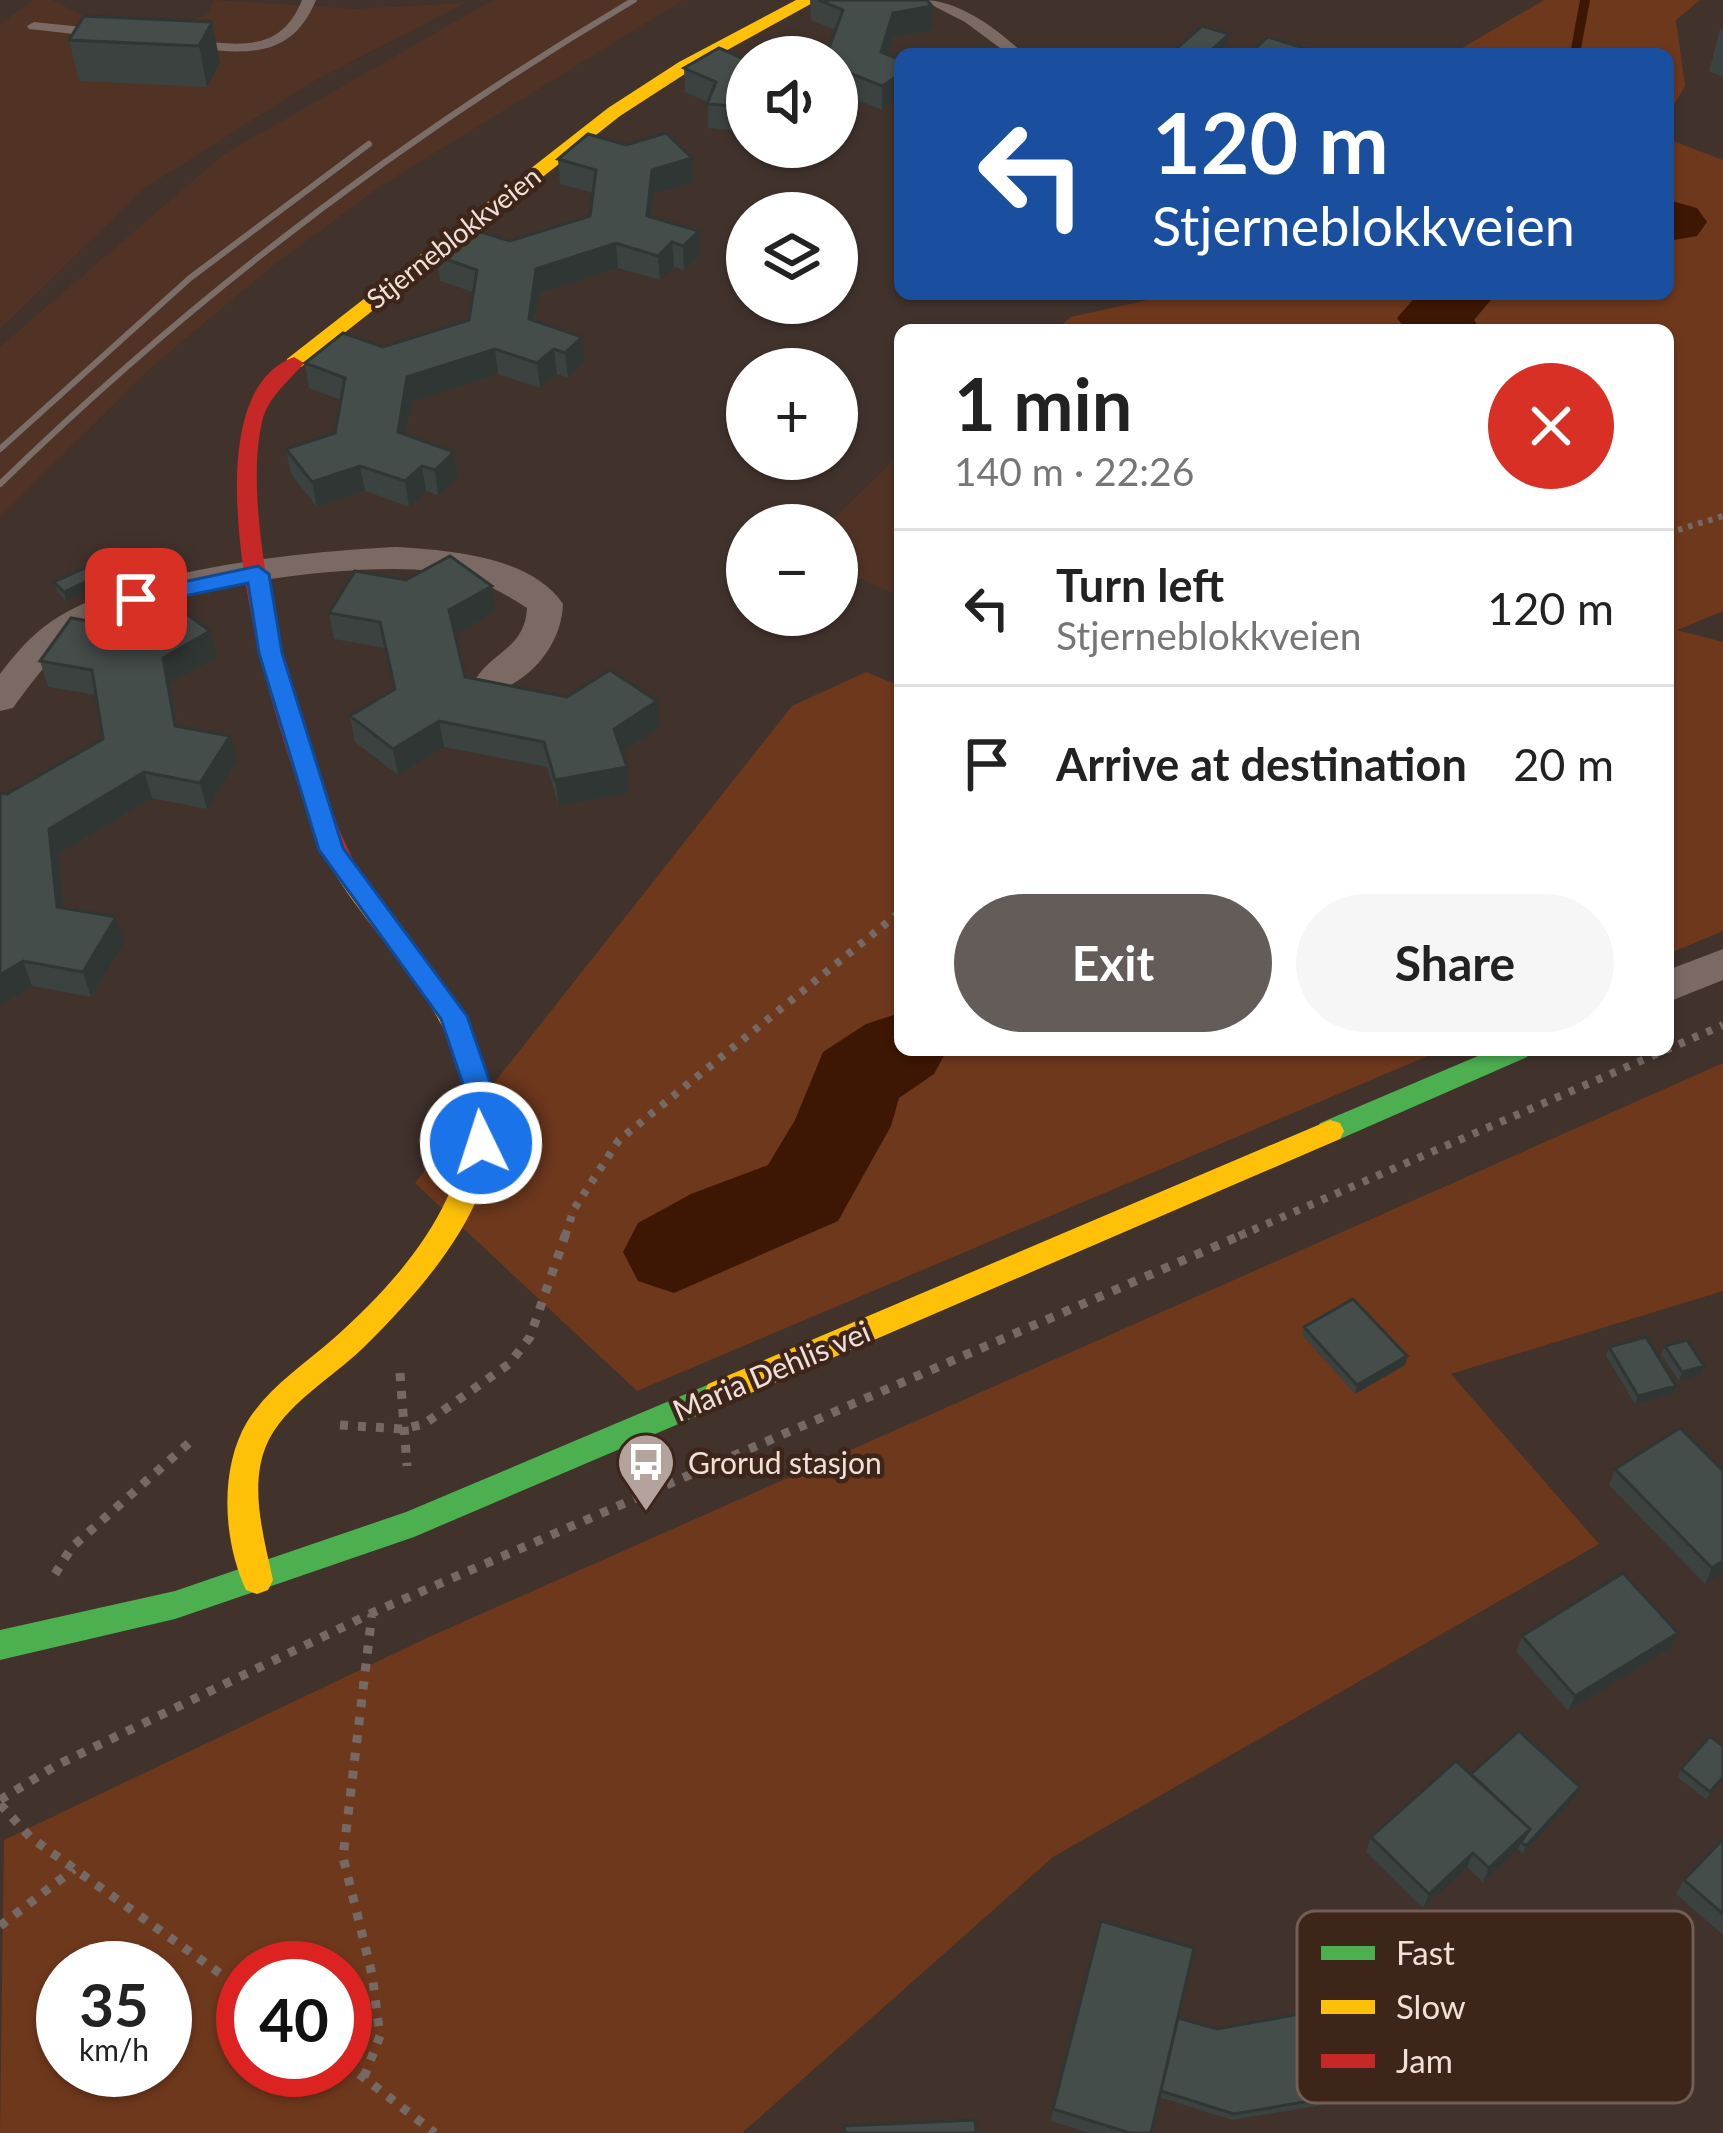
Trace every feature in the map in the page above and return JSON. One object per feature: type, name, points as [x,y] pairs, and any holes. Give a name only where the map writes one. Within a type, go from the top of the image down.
[{"type":"street","name":"Stjerneblokkveien","points":[[257,1580],[245,1503],[246,1450],[275,1411],[382,1310],[438,1244],[477,1178],[485,1108],[453,1016],[332,850],[271,653],[246,455],[249,422],[271,388],[328,335],[649,88],[809,0]]},
{"type":"street","points":[[0,699],[47,641],[75,622],[163,591],[344,560],[411,558],[475,567],[523,585],[545,604],[547,629],[535,648],[493,680]]},
{"type":"street","points":[[1674,984],[1723,964]]},
{"type":"street","name":"Maria Dehlis vei","points":[[3,1647],[257,1580],[414,1522],[1504,1056]]},
{"type":"lane","points":[[173,42],[249,47],[286,40],[301,26],[309,0]]},
{"type":"lane","points":[[929,0],[970,19],[1009,48]]},
{"type":"lane","points":[[34,26],[110,34]]},
{"type":"path","points":[[1674,530],[1723,516]]},
{"type":"path","points":[[404,1429],[424,1424],[459,1401],[520,1351],[530,1337],[574,1209],[619,1140],[894,917]]},
{"type":"path","points":[[1674,1046],[1723,1025]]},
{"type":"path","points":[[216,1971],[30,1837],[0,1802],[55,1766],[372,1612],[1652,1056]]},
{"type":"path","points":[[382,1310],[399,1351],[414,1522]]},
{"type":"path","points":[[56,1581],[58,1564],[72,1547],[192,1441]]},
{"type":"path","points":[[364,1941],[343,1857],[372,1612]]},
{"type":"path","points":[[0,1926],[74,1869]]},
{"type":"path","points":[[372,1975],[380,2036],[372,2056]]},
{"type":"path","points":[[372,2083],[435,2133]]},
{"type":"shaded area","points":[[34,0],[52,0],[85,17],[184,26],[208,13],[214,0],[355,9],[465,3],[312,82],[143,189],[0,329],[0,24]]},
{"type":"shaded area","points":[[493,0],[683,0],[379,187],[275,264],[149,369],[0,517],[0,347],[223,155]]},
{"type":"shaded area","points":[[1544,0],[1700,0],[1676,20],[1685,86],[1674,105],[1674,48],[1462,48]]},
{"type":"shaded area","points":[[1674,141],[1723,160],[1723,611],[1677,630],[1723,642],[1723,931],[1674,951],[1674,324],[1062,324],[1071,317],[1148,300],[1674,300]]},
{"type":"shaded area","points":[[894,460],[894,593],[858,578],[858,504],[849,504]]},
{"type":"shaded area","points":[[866,672],[894,684],[894,1056],[1428,1056],[637,1391],[415,1183],[792,706]]},
{"type":"shaded area","points":[[1723,1063],[1723,1291],[1451,1374],[1599,1544],[1053,1857],[742,2133],[0,2133],[4,1840],[429,1637]]},
{"type":"building","points":[[819,0],[927,0],[932,6],[893,13],[881,52],[894,57],[894,78],[882,86],[858,76],[858,36],[833,36],[843,10]]},
{"type":"building","points":[[84,16],[212,22],[199,46],[69,40]]},
{"type":"building","points":[[1202,26],[1229,34],[1214,48],[1177,48]]},
{"type":"building","points":[[1268,37],[1304,48],[1256,48]]},
{"type":"building","points":[[719,48],[726,51],[726,105],[707,104],[716,82],[684,68]]},
{"type":"building","points":[[666,133],[692,158],[652,170],[647,216],[699,231],[683,246],[672,242],[658,256],[616,243],[536,269],[529,319],[582,337],[565,353],[554,349],[537,363],[495,349],[407,377],[398,432],[454,452],[435,470],[422,466],[405,481],[360,466],[312,482],[286,449],[335,433],[345,378],[305,363],[343,333],[383,347],[469,320],[477,270],[437,256],[471,229],[510,241],[590,216],[596,170],[558,159],[588,134],[626,145]]},
{"type":"building","points":[[450,556],[492,586],[449,610],[465,677],[567,697],[610,670],[657,701],[614,729],[627,767],[555,780],[544,742],[439,721],[393,749],[350,716],[395,689],[380,622],[329,613],[355,571],[406,580]]},
{"type":"building","points":[[85,568],[94,578],[64,592],[54,582]]},
{"type":"building","points":[[169,601],[210,631],[163,658],[175,726],[230,736],[200,783],[144,772],[49,829],[57,907],[116,917],[83,972],[23,961],[0,975],[0,793],[7,794],[103,739],[92,670],[40,661],[71,618],[123,627]]},
{"type":"building","points":[[1353,1299],[1407,1356],[1357,1385],[1304,1327]]},
{"type":"building","points":[[1646,1337],[1676,1386],[1638,1396],[1609,1347]]},
{"type":"building","points":[[1687,1340],[1704,1366],[1682,1372],[1665,1346]]},
{"type":"building","points":[[1680,1428],[1723,1471],[1723,1561],[1712,1568],[1615,1469]]},
{"type":"building","points":[[1623,1573],[1678,1633],[1575,1696],[1522,1636]]},
{"type":"building","points":[[1519,1731],[1580,1787],[1526,1846],[1521,1842],[1530,1829],[1471,1774]]},
{"type":"building","points":[[1710,1736],[1723,1746],[1723,1777],[1710,1792],[1681,1769]]},
{"type":"building","points":[[1456,1761],[1530,1829],[1489,1868],[1473,1853],[1429,1894],[1371,1837]]},
{"type":"building","points":[[1723,1839],[1723,1914],[1684,1880]]},
{"type":"building","points":[[1101,1921],[1194,1948],[1151,2133],[1130,2133],[1053,2109]]},
{"type":"building","points":[[1297,2014],[1298,2103],[1234,2114],[1161,2091],[1178,2018],[1217,2029]]},
{"type":"building","points":[[975,2120],[976,2133],[845,2133],[844,2126]]},
{"type":"waterway","points":[[1576,48],[1585,0]]},
{"type":"waterway","points":[[1439,324],[1433,318],[1454,300]]},
{"type":"waterway","points":[[674,1252],[727,1222],[803,1193],[842,1126],[857,1078],[894,1053]]},
{"type":"railway","points":[[0,484],[148,348],[302,223],[464,107],[634,0]]},
{"type":"railway","points":[[0,449],[190,278],[369,144]]},
{"type":"traffic: fast","points":[[1330,1131],[1504,1056]]},
{"type":"traffic: fast","points":[[0,1645],[175,1605],[414,1523],[719,1393]]},
{"type":"traffic: slow","points":[[294,363],[614,112],[685,66],[809,0]]},
{"type":"traffic: slow","points":[[257,1580],[243,1495],[251,1445],[282,1402],[352,1340],[414,1274],[456,1215],[478,1161],[482,1109],[469,1057],[442,1002],[348,874]]},
{"type":"traffic: slow","points":[[719,1393],[1330,1131]]},
{"type":"traffic: jam","points":[[294,363],[263,398],[251,422],[246,462],[249,517],[258,583],[289,723],[328,839],[348,874]]},
{"type":"place","name":"Grorud stasjon","points":[[646,1513]]},
{"type":"route","points":[[136,599],[258,574],[271,653],[332,850],[453,1016],[485,1108],[481,1143]]}]
